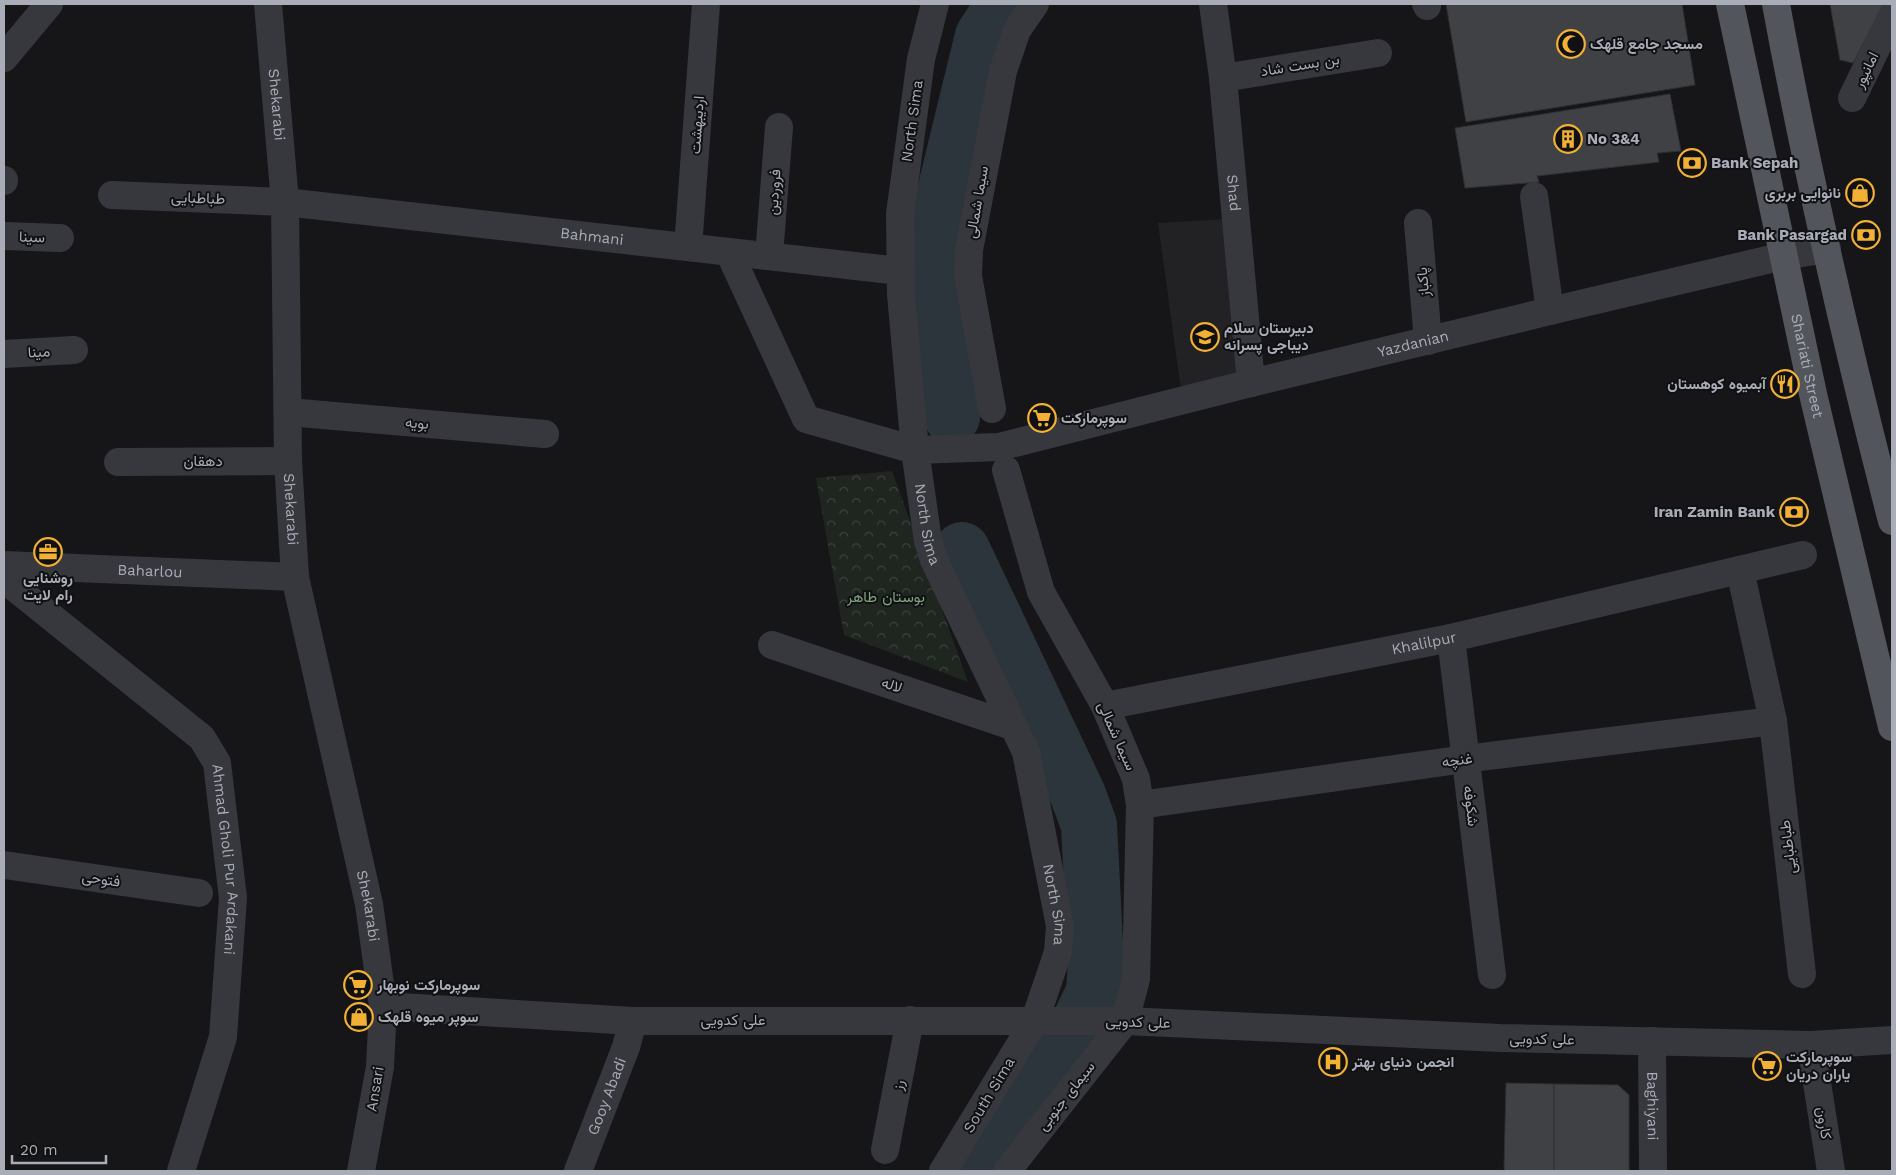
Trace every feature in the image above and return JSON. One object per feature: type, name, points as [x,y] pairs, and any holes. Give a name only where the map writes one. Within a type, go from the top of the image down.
[{"type":"main road","name":"Shariati Street","points":[[1730,4],[1841,517],[1892,727]]},
{"type":"main road","points":[[1776,4],[1797,119],[1827,249],[1888,488],[1892,521]]},
{"type":"street","points":[[4,58],[49,4]]},
{"type":"street","name":"Shekarabi","points":[[268,4],[285,202],[288,461],[295,577],[368,904],[383,1006]]},
{"type":"street","name":"اردیبهشت","points":[[688,247],[706,4]]},
{"type":"street","name":"North Sima","points":[[935,4],[921,59],[900,214],[900,294],[915,450],[928,541],[934,560],[1026,752],[1060,926],[1058,952],[1035,1020]]},
{"type":"street","name":"سیما شمالی","points":[[992,409],[968,276],[969,250],[1003,71],[1017,30],[1035,4]]},
{"type":"street","name":"Shad","points":[[1213,4],[1223,78],[1251,383]]},
{"type":"street","name":"امانپور","points":[[1852,98],[1892,16]]},
{"type":"street","name":"بن بست شاد","points":[[1223,78],[1378,53]]},
{"type":"street","name":"فروردین","points":[[769,256],[779,127]]},
{"type":"street","name":"طباطبایی","points":[[112,195],[285,202]]},
{"type":"street","points":[[1534,196],[1550,311]]},
{"type":"street","name":"Bahmani","points":[[285,202],[900,271]]},
{"type":"street","name":"پاکباز","points":[[1418,224],[1428,341]]},
{"type":"street","name":"سینا","points":[[4,236],[60,238]]},
{"type":"street","name":"Yazdanian","points":[[915,450],[1002,459],[1251,383],[1784,256],[1827,249]]},
{"type":"street","points":[[729,252],[806,419],[915,450]]},
{"type":"street","name":"مینا","points":[[4,354],[74,350]]},
{"type":"street","name":"بویه","points":[[288,412],[545,434]]},
{"type":"street","name":"سیما شمالی","points":[[1002,459],[1041,592],[1104,706],[1136,779],[1140,805],[1136,979],[1125,1021]]},
{"type":"street","name":"دهقان","points":[[118,462],[288,461]]},
{"type":"street","name":"Khalilpur","points":[[1104,706],[1451,638],[1802,555]]},
{"type":"street","name":"Baharlou","points":[[4,565],[295,577]]},
{"type":"street","points":[[1740,570],[1773,720]]},
{"type":"street","name":"Ahmad Gholi Pur Ardakani","points":[[4,579],[202,738],[217,763],[233,898],[223,1037],[181,1171]]},
{"type":"street","name":"شکوفه","points":[[1451,638],[1492,975]]},
{"type":"street","name":"لاله","points":[[772,645],[1012,726]]},
{"type":"street","name":"طباطبایی","points":[[1773,720],[1802,974]]},
{"type":"street","name":"غنچه","points":[[1140,805],[1465,759],[1773,720]]},
{"type":"street","name":"فتوحی","points":[[4,865],[199,893]]},
{"type":"street","name":"علی کدویی","points":[[383,1006],[633,1020],[1125,1021],[1490,1038],[1811,1045],[1892,1040]]},
{"type":"street","name":"Ansari","points":[[361,1171],[380,1067],[383,1006]]},
{"type":"street","name":"Gooy Abadi","points":[[578,1171],[626,1047],[633,1020]]},
{"type":"street","name":"رز","points":[[885,1150],[910,1020]]},
{"type":"street","name":"South Sima","points":[[943,1171],[1035,1020]]},
{"type":"street","name":"سیمای جنوبی","points":[[1007,1171],[1125,1021]]},
{"type":"street","name":"Baghiyani","points":[[1652,1041],[1653,1171]]},
{"type":"street","name":"کارون","points":[[1811,1045],[1831,1171]]},
{"type":"shaded area","name":"دبیرستان سلام دیباجی پسرانه","points":[[1227,219],[1240,377],[1181,390],[1158,223]]},
{"type":"green space","name":"بوستان طاهر","points":[[892,471],[968,682],[844,635],[816,478]]},
{"type":"building","name":"مسجد جامع قلهک","points":[[1446,4],[1682,4],[1695,85],[1466,122]]},
{"type":"building","points":[[1830,4],[1884,4],[1853,63],[1840,60]]},
{"type":"building","name":"No 3&4","points":[[1670,94],[1681,151],[1657,153],[1659,162],[1537,176],[1539,182],[1465,188],[1455,128]]},
{"type":"building","points":[[1506,1083],[1554,1084],[1554,1171],[1506,1171],[1504,1169]]},
{"type":"building","points":[[1554,1084],[1618,1085],[1629,1095],[1629,1171],[1554,1171]]},
{"type":"waterway","points":[[952,417],[930,253],[983,36],[1004,4]]},
{"type":"waterway","points":[[962,550],[1078,795],[1089,825],[1096,962],[1094,992],[1071,1040],[977,1171]]},
{"type":"place","name":"مسجد جامع قلهک","points":[[1571,44]]},
{"type":"place","name":"No 3&4","points":[[1568,139]]},
{"type":"place","name":"Bank Sepah","points":[[1692,163]]},
{"type":"place","name":"نانوایی بربری","points":[[1860,193]]},
{"type":"place","name":"Bank Pasargad","points":[[1866,235]]},
{"type":"place","name":"دبیرستان سلام دیباجی پسرانه","points":[[1205,337]]},
{"type":"place","name":"آبمیوه کوهستان","points":[[1785,384]]},
{"type":"place","name":"سوپرمارکت","points":[[1042,418]]},
{"type":"place","name":"Iran Zamin Bank","points":[[1794,512]]},
{"type":"place","name":"روشنایی رام لایت","points":[[48,552]]},
{"type":"place","name":"سوپرمارکت نوبهار","points":[[358,985]]},
{"type":"place","name":"سوپر میوه قلهک","points":[[359,1017]]},
{"type":"place","name":"انجمن دنیای بهتر","points":[[1333,1062]]},
{"type":"place","name":"سوپرمارکت یاران دریان","points":[[1767,1066]]}]
